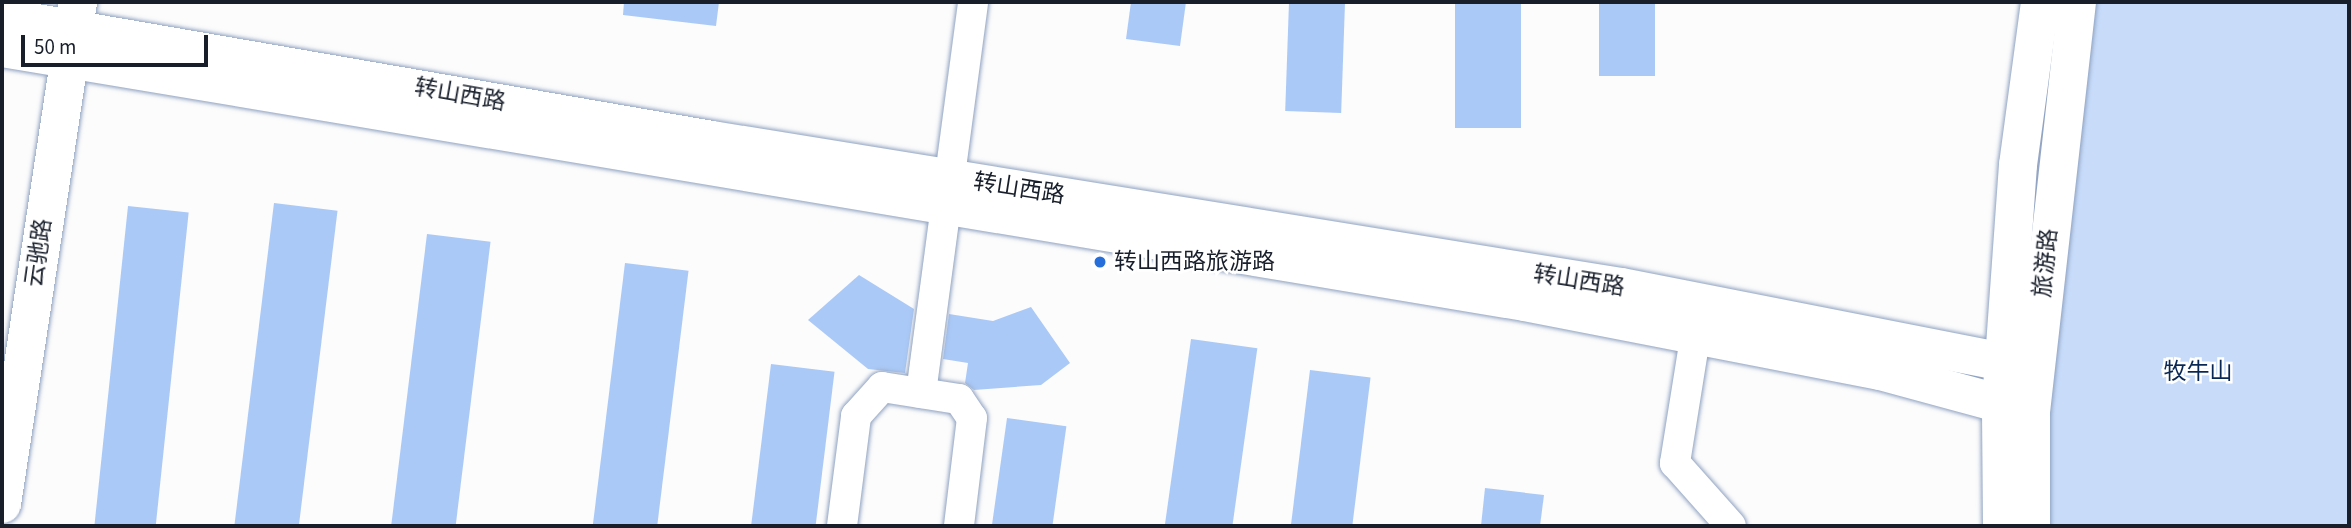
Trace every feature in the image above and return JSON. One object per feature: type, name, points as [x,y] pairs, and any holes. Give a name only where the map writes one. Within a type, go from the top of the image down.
[{"type":"main road","name":"旅游路","points":[[2022,363],[2018,165],[2040,2]]},
{"type":"main road","name":"旅游路","points":[[2002,526],[2022,363],[2077,2]]},
{"type":"main road","name":"转山西路","points":[[2,16],[1525,302],[1695,338],[1880,371],[2016,407]]},
{"type":"main road","name":"转山西路","points":[[2,48],[73,31]]},
{"type":"main road","name":"云驰路","points":[[2,504],[73,31]]},
{"type":"main road","name":"转山西路","points":[[948,194],[1807,319],[2022,363]]},
{"type":"main road","name":"旅游路","points":[[2016,407],[2031,526]]},
{"type":"street","points":[[921,393],[973,2]]},
{"type":"street","points":[[1695,338],[1675,463],[1731,526]]},
{"type":"street","points":[[842,526],[856,416],[882,387],[960,399],[972,418],[959,526]]},
{"type":"green space","name":"牧牛山","points":[[2091,2],[2349,2],[2349,526],[2049,526],[2046,381]]},
{"type":"building","points":[[624,2],[719,2],[716,26],[623,15]]},
{"type":"building","points":[[1131,2],[1186,2],[1180,46],[1126,39]]},
{"type":"building","points":[[1289,2],[1345,4],[1341,113],[1285,111]]},
{"type":"building","points":[[1455,2],[1521,2],[1521,128],[1455,128]]},
{"type":"building","points":[[1599,2],[1655,2],[1655,76],[1599,76]]},
{"type":"building","points":[[274,203],[338,211],[299,526],[234,526]]},
{"type":"building","points":[[128,206],[189,212],[156,526],[94,526]]},
{"type":"building","points":[[427,234],[491,242],[456,526],[391,526]]},
{"type":"building","points":[[625,263],[689,271],[657,526],[593,526]]},
{"type":"building","points":[[859,275],[914,309],[905,373],[868,369],[808,320]]},
{"type":"building","points":[[1031,307],[1070,363],[1041,385],[974,390],[965,383],[968,363],[943,359],[949,314],[993,321]]},
{"type":"building","points":[[1191,339],[1257,348],[1232,526],[1165,526]]},
{"type":"building","points":[[771,364],[835,372],[816,526],[751,526]]},
{"type":"building","points":[[1310,370],[1371,377],[1352,526],[1291,526]]},
{"type":"building","points":[[1007,418],[1066,426],[1052,526],[992,526]]},
{"type":"building","points":[[1485,488],[1544,495],[1540,526],[1481,526]]},
{"type":"place","name":"转山西路旅游路","points":[[1100,262]]}]
